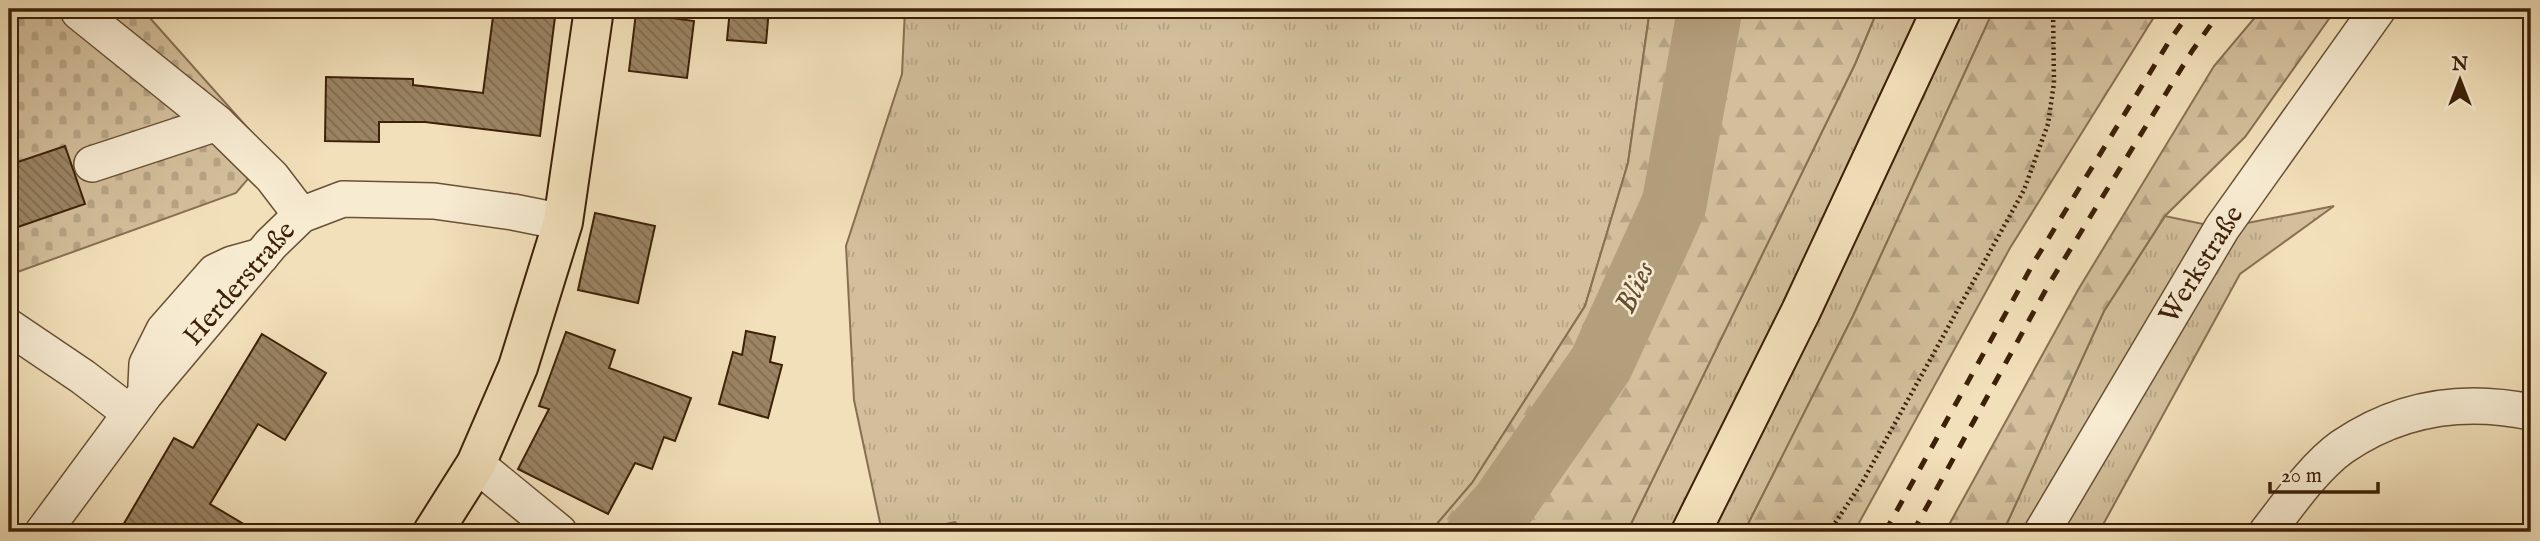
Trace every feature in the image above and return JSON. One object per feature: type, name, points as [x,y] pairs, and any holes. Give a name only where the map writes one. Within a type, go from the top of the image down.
[{"type":"main road","points":[[433,532],[476,464],[519,367],[563,222],[594,9]]},
{"type":"main road","points":[[1691,532],[1801,311],[1941,9]]},
{"type":"street","name":"Werkstraße","points":[[2042,532],[2222,228],[2378,9]]},
{"type":"street","points":[[79,12],[217,123],[272,177],[300,215]]},
{"type":"street","points":[[92,164],[217,123]]},
{"type":"street","name":"Herderstraße","points":[[43,532],[138,404],[261,256],[300,215],[343,199],[434,201],[563,222]]},
{"type":"street","points":[[9,327],[83,377],[138,404]]},
{"type":"street","points":[[2267,532],[2302,487],[2340,448],[2383,424],[2432,407],[2499,405],[2531,412]]},
{"type":"street","points":[[476,464],[559,532]]},
{"type":"path","points":[[1829,532],[1863,481],[2024,190],[2048,124],[2054,83],[2053,9]]},
{"type":"green space","points":[[9,9],[142,9],[270,153],[236,193],[9,275]]},
{"type":"green space","points":[[905,9],[1650,9],[1628,163],[1585,306],[1472,483],[1430,532],[967,532],[955,522],[905,532],[882,532],[854,400],[846,246],[902,74]]},
{"type":"green space","points":[[1650,9],[1878,9],[1855,64],[1627,532],[1430,532],[1472,483],[1585,306],[1628,163]]},
{"type":"green space","points":[[1878,9],[1994,9],[1853,316],[1744,532],[1627,532],[1855,64]]},
{"type":"green space","points":[[1994,9],[2159,9],[2010,248],[1854,532],[1744,532],[1853,316]]},
{"type":"green space","points":[[2262,9],[2336,9],[2245,137],[2165,216],[2104,311],[2003,532],[1945,532],[2078,290],[2214,66]]},
{"type":"green space","points":[[2334,206],[2240,274],[2099,532],[2003,532],[2104,311],[2165,216],[2222,228]]},
{"type":"building","points":[[494,9],[556,9],[540,136],[425,122],[379,122],[379,142],[325,141],[326,77],[413,79],[413,85],[483,93]]},
{"type":"building","points":[[730,9],[769,9],[766,43],[727,40]]},
{"type":"building","points":[[636,13],[694,21],[687,78],[629,71]]},
{"type":"building","points":[[65,146],[85,204],[9,230],[9,165]]},
{"type":"building","points":[[595,213],[655,226],[638,303],[578,290]]},
{"type":"building","points":[[746,331],[775,337],[770,362],[782,365],[768,418],[719,404],[733,352],[742,355]]},
{"type":"building","points":[[566,332],[615,350],[609,368],[691,398],[675,441],[664,437],[652,469],[635,463],[608,514],[518,469],[549,409],[539,406]]},
{"type":"building","points":[[262,334],[326,373],[285,440],[258,424],[210,504],[257,532],[119,532],[174,438],[193,448]]},
{"type":"waterway","name":"Blies","points":[[1479,532],[1503,505],[1601,364],[1674,204],[1710,9]]},
{"type":"railway","points":[[1885,532],[2034,262],[2170,40],[2192,9]]},
{"type":"railway","points":[[1913,532],[2049,284],[2192,51],[2222,9]]}]
